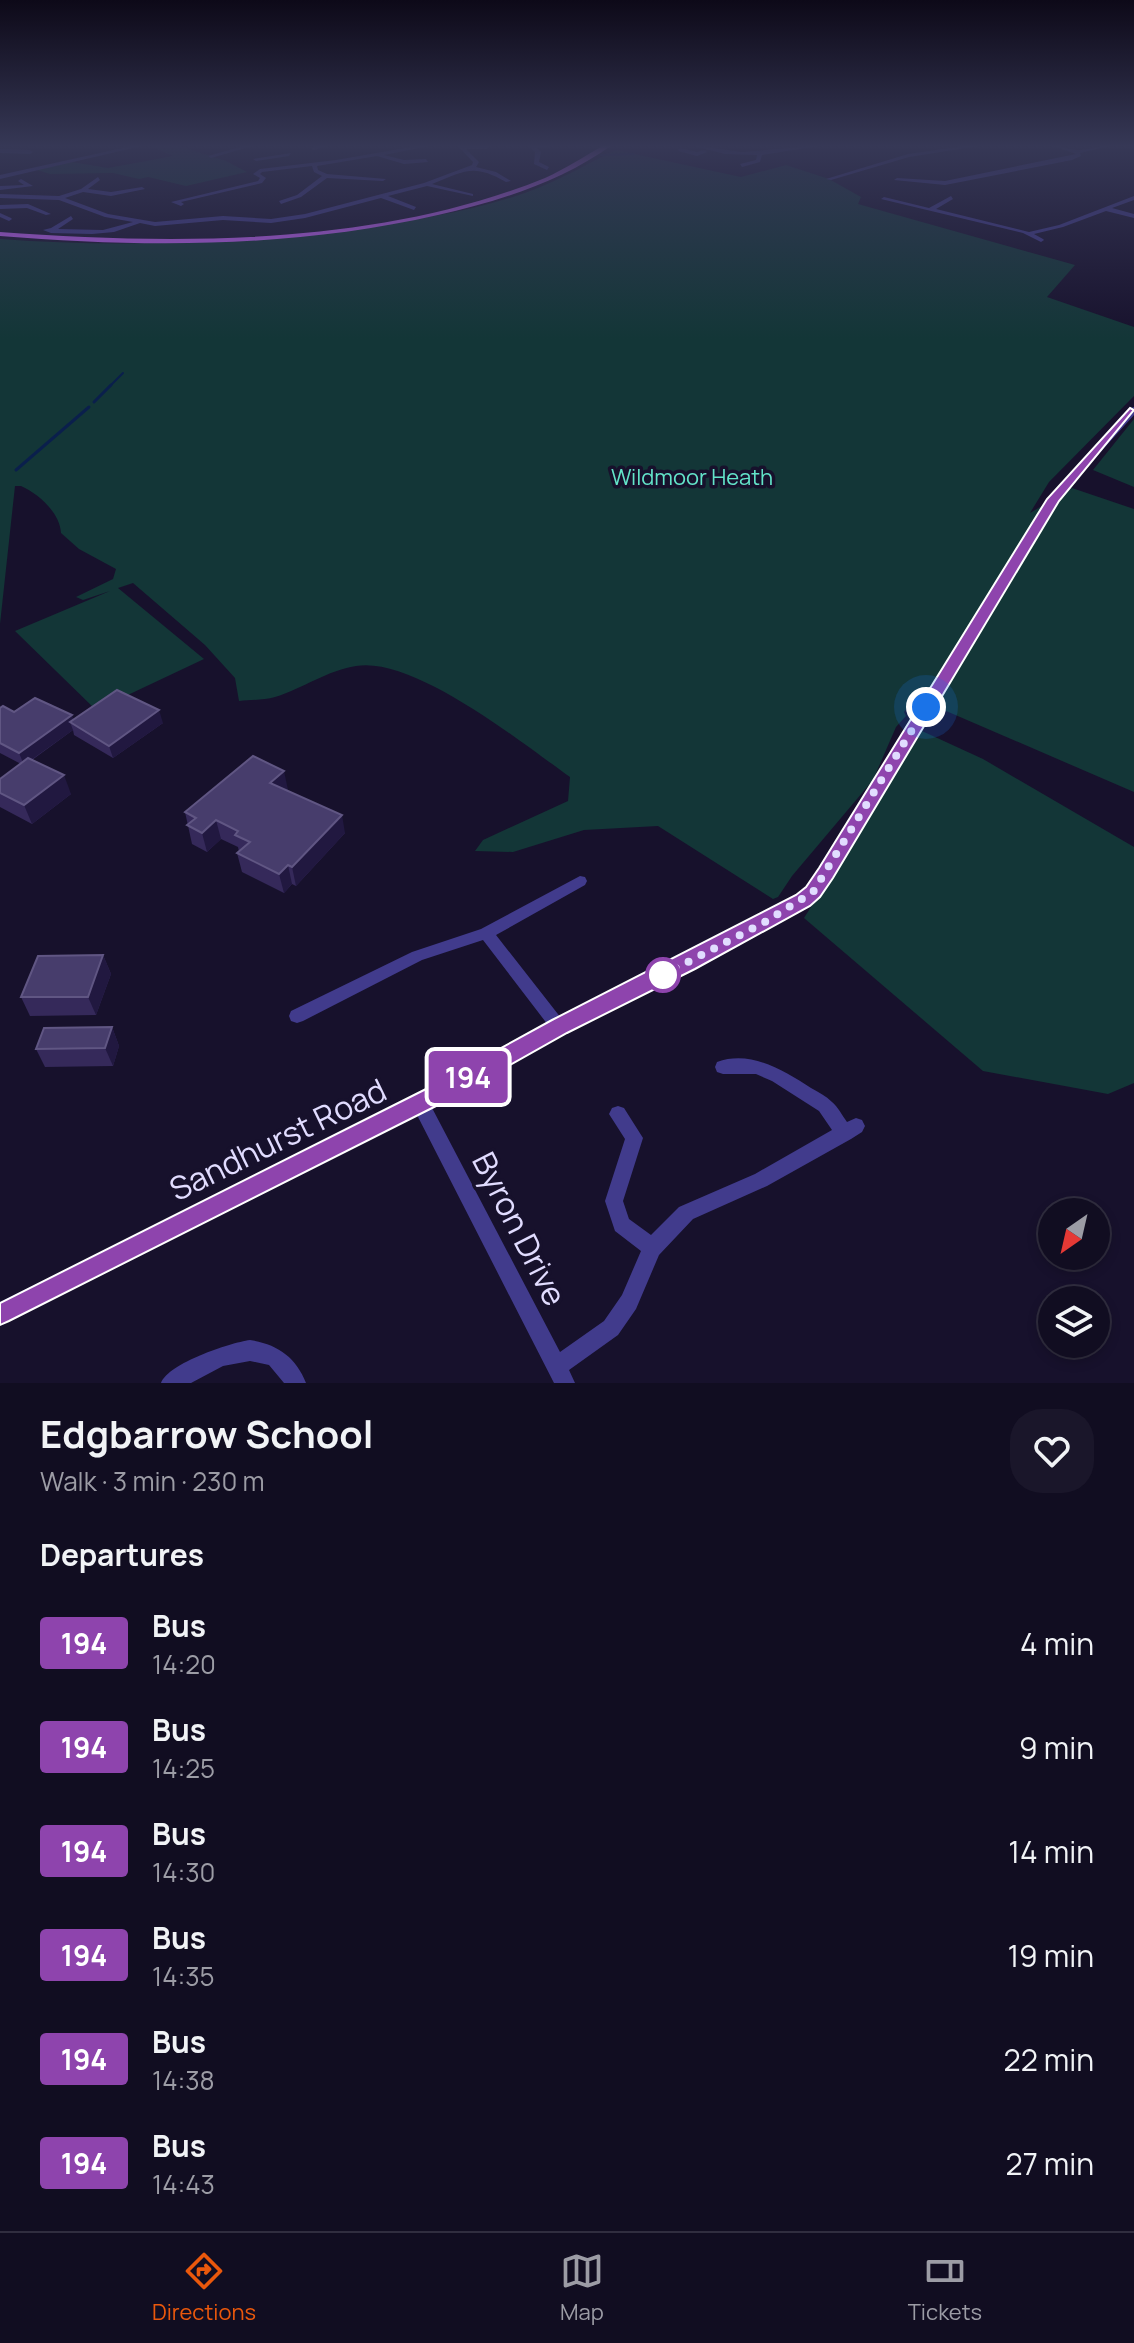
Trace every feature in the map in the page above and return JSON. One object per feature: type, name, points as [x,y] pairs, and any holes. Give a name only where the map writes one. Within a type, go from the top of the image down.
[{"type":"main road","points":[[0,234],[87,240],[179,241],[284,235],[367,225],[448,210]]},
{"type":"street","points":[[37,210],[48,214]]},
{"type":"street","points":[[86,210],[138,223],[174,225],[238,218],[258,221],[305,216],[328,210]]},
{"type":"street","points":[[930,210],[1025,232],[1038,238],[1106,210]]},
{"type":"street","points":[[1109,210],[1134,216]]},
{"type":"street","points":[[209,220],[205,216],[214,211]]},
{"type":"street","points":[[0,215],[9,219]]},
{"type":"street","points":[[71,218],[48,231],[97,234],[138,223]]},
{"type":"street","points":[[256,229],[254,226],[258,221]]},
{"type":"street","name":"Sandhurst Road","points":[[0,1312],[420,1103],[559,1027],[793,907],[813,892],[1053,499],[1134,410]]},
{"type":"street","points":[[297,1016],[417,956],[486,933],[580,881]]},
{"type":"street","points":[[486,933],[559,1027]]},
{"type":"street","points":[[561,1375],[611,1328],[629,1302],[652,1248],[686,1213],[761,1180],[850,1129],[825,1106],[778,1076],[757,1067],[723,1067]]},
{"type":"street","name":"Byron Drive","points":[[420,1103],[561,1375]]},
{"type":"street","points":[[618,1114],[634,1138],[614,1201],[622,1225],[652,1248]]},
{"type":"street","points":[[171,1383],[222,1356],[261,1351],[278,1359],[296,1383]]},
{"type":"green space","name":"Wildmoor Heath","points":[[465,210],[878,210],[1075,265],[1047,297],[1134,327],[1134,396],[1049,482],[1030,513],[1072,488],[1134,509],[1134,792],[916,698],[896,727],[873,780],[778,897],[773,899],[658,826],[584,830],[513,852],[475,851],[483,840],[568,801],[570,777],[467,705],[407,674],[380,667],[346,668],[275,697],[239,701],[235,678],[205,645],[133,583],[118,588],[204,659],[96,710],[15,631],[110,591],[83,600],[76,597],[113,579],[116,569],[79,549],[61,533],[57,518],[47,505],[21,486],[15,486],[0,624],[0,239],[135,243],[271,237],[385,224]]},
{"type":"green space","points":[[1134,419],[1134,487],[1093,470]]},
{"type":"green space","points":[[922,731],[983,759],[1134,847],[1134,1083],[1108,1094],[983,1071],[804,918]]},
{"type":"building","points":[[117,690],[159,710],[109,746],[70,722]]},
{"type":"building","points":[[35,698],[72,715],[19,753],[0,743],[0,708],[3,706],[14,712]]},
{"type":"building","points":[[253,756],[284,771],[270,783],[342,815],[292,867],[288,865],[279,874],[237,853],[250,842],[235,835],[238,831],[216,820],[202,833],[187,825],[196,818],[185,812]]},
{"type":"building","points":[[28,758],[64,775],[24,805],[0,793],[0,779]]},
{"type":"building","points":[[103,955],[88,997],[21,997],[38,956]]},
{"type":"building","points":[[112,1027],[105,1048],[36,1049],[44,1028]]},
{"type":"waterway","points":[[94,402],[123,373]]},
{"type":"waterway","points":[[16,470],[89,407]]},
{"type":"bus line","name":"194","points":[[0,1312],[436,1095],[559,1027],[803,901],[826,873],[1053,499],[1134,410]]},
{"type":"route","points":[[663,975],[803,901],[813,892],[926,707]]}]
